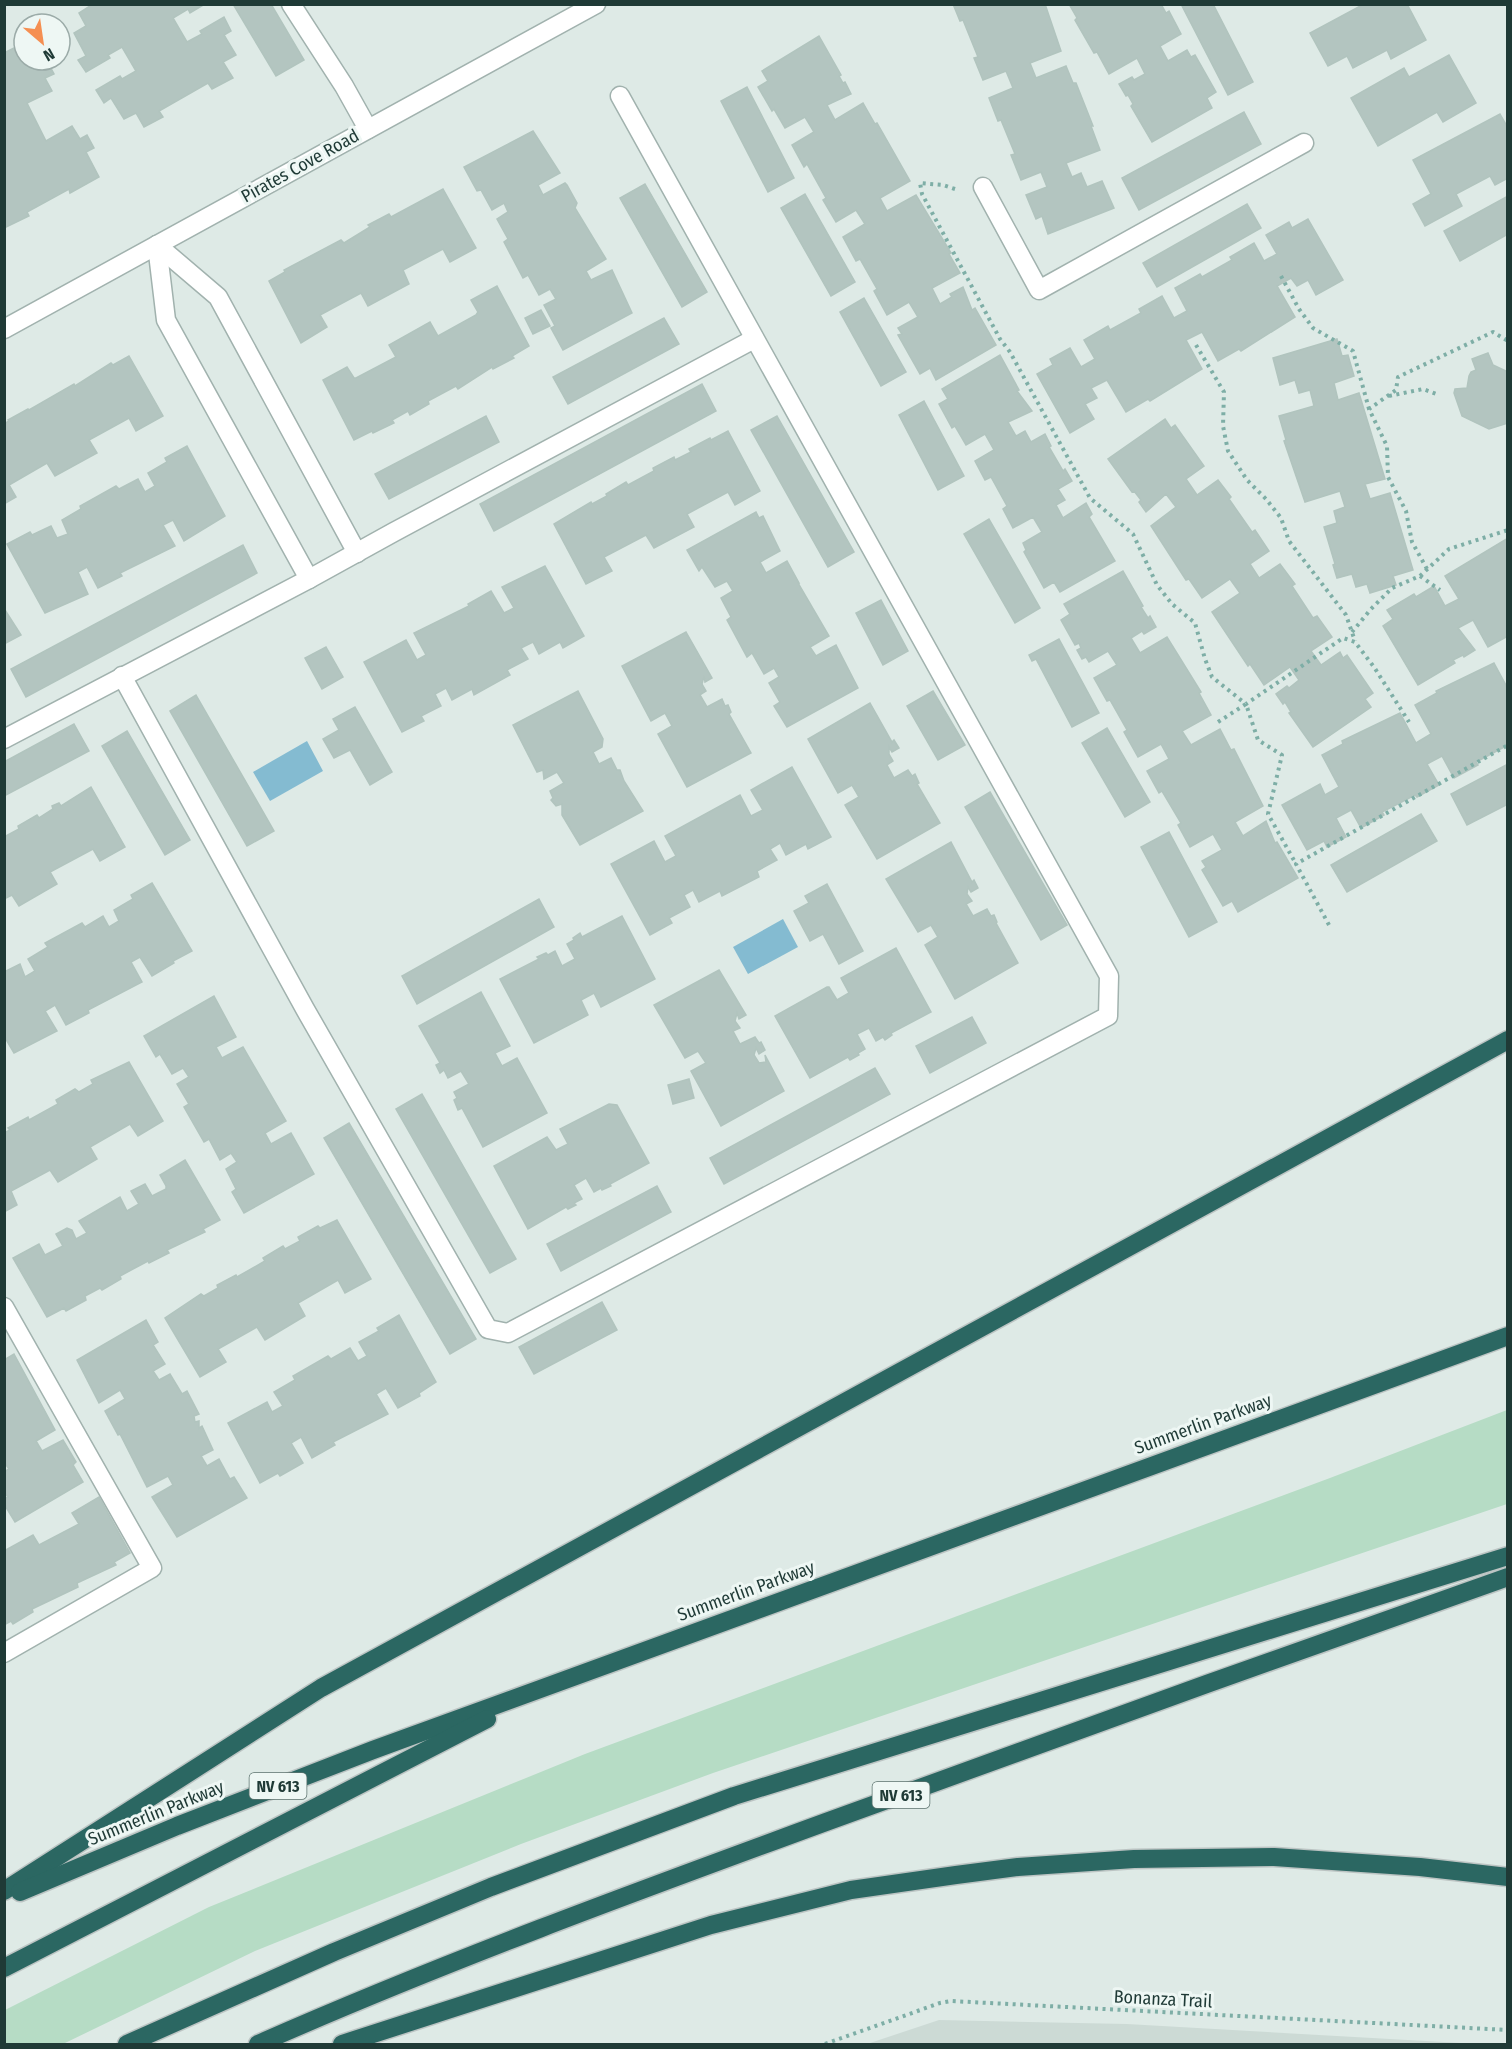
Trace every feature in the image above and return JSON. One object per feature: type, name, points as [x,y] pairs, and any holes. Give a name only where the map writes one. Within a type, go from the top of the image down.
[{"type":"highway","points":[[4,1891],[321,1688],[1508,1040]]},
{"type":"highway","name":"Summerlin Parkway","points":[[4,1899],[242,1800],[1508,1336]]},
{"type":"highway","points":[[127,2044],[324,1956],[470,1896],[734,1796],[1508,1556]]},
{"type":"highway","name":"NV 613","points":[[258,2044],[423,1975],[609,1902],[1152,1703],[1508,1577]]},
{"type":"highway","points":[[4,1968],[555,1684]]},
{"type":"highway","points":[[342,2044],[711,1925],[851,1890],[1018,1868],[1134,1860],[1274,1857],[1419,1866],[1508,1877]]},
{"type":"street","points":[[291,4],[344,86],[368,129]]},
{"type":"street","name":"Pirates Cove Road","points":[[4,328],[596,4]]},
{"type":"street","points":[[122,676],[305,1009],[488,1329],[508,1333],[1108,1016],[1109,976],[620,96]]},
{"type":"street","points":[[983,188],[1039,290],[1304,143]]},
{"type":"street","points":[[157,246],[218,297],[357,553]]},
{"type":"street","points":[[157,246],[166,320],[309,579]]},
{"type":"street","points":[[4,739],[309,579],[754,339]]},
{"type":"street","points":[[4,1307],[152,1568],[4,1653]]},
{"type":"path","points":[[983,188],[954,189],[943,185],[920,183],[922,194],[972,287],[1090,498],[1133,534],[1157,585],[1172,604],[1196,623],[1212,677],[1246,704],[1258,740],[1282,755],[1269,814],[1329,925]]},
{"type":"path","points":[[1281,276],[1299,309],[1313,328],[1353,351],[1369,410],[1387,446],[1389,477],[1406,511],[1412,542],[1427,569]]},
{"type":"path","points":[[1369,410],[1396,390],[1398,377],[1493,332],[1508,341]]},
{"type":"path","points":[[1196,345],[1224,392],[1223,426],[1228,451],[1247,480],[1281,518],[1289,541],[1346,615],[1355,642],[1374,667],[1408,722]]},
{"type":"path","points":[[1386,397],[1423,389],[1439,395]]},
{"type":"path","points":[[1352,632],[1392,588],[1420,576],[1449,549],[1508,530]]},
{"type":"path","points":[[1420,576],[1440,590]]},
{"type":"path","points":[[1218,722],[1343,638],[1355,642]]},
{"type":"path","points":[[1296,864],[1508,745]]},
{"type":"path","name":"Bonanza Trail","points":[[825,2044],[951,2001],[1508,2030]]},
{"type":"shaded area","points":[[939,2020],[1127,2024],[1479,2044],[867,2044]]},
{"type":"green space","points":[[1507,1410],[1507,1504],[713,1773],[521,1844],[255,1951],[63,2044],[5,2044],[5,2010],[209,1907],[585,1754],[1330,1478]]},
{"type":"water","points":[[307,741],[323,771],[270,801],[253,772]]},
{"type":"water","points":[[783,919],[798,947],[748,974],[733,947]]},
{"type":"building","points":[[93,4],[205,4],[190,13],[188,9],[173,18],[187,42],[202,34],[200,31],[224,17],[231,31],[224,35],[236,55],[223,62],[233,78],[212,89],[208,83],[159,111],[163,117],[144,127],[136,113],[124,119],[111,98],[104,103],[96,90],[120,76],[122,79],[136,71],[122,47],[108,55],[110,58],[86,72],[78,60],[86,56],[74,33],[86,26],[79,13]]},
{"type":"building","points":[[233,4],[271,4],[304,60],[276,76]]},
{"type":"building","points":[[953,4],[1045,4],[1061,51],[1030,63],[1036,78],[1066,66],[1073,83],[1076,83],[1100,150],[1066,163],[1072,177],[1081,173],[1087,187],[1102,181],[1114,208],[1048,234],[1042,216],[1036,219],[1026,195],[1047,187],[1041,172],[1021,180],[1011,155],[1015,154],[989,98],[1013,88],[1006,71],[983,80],[974,58],[978,57],[963,20],[960,21]]},
{"type":"building","points":[[1069,4],[1161,4],[1166,13],[1169,11],[1181,34],[1160,46],[1168,61],[1187,50],[1191,57],[1195,55],[1216,92],[1207,98],[1212,108],[1152,142],[1131,106],[1133,104],[1128,95],[1126,96],[1119,84],[1132,77],[1134,80],[1145,74],[1137,58],[1109,74],[1075,20],[1077,18]]},
{"type":"building","points":[[1184,4],[1213,4],[1253,82],[1228,95],[1182,6]]},
{"type":"building","points":[[1364,4],[1407,4],[1426,40],[1391,59],[1387,50],[1353,68],[1347,56],[1328,66],[1310,33]]},
{"type":"building","points":[[819,36],[841,75],[839,76],[851,94],[827,105],[835,120],[863,103],[910,181],[880,198],[887,211],[916,195],[951,253],[949,254],[960,273],[932,288],[940,304],[952,297],[950,294],[963,287],[972,310],[975,308],[996,345],[936,380],[930,368],[920,374],[898,335],[902,334],[898,328],[918,317],[909,302],[887,315],[874,291],[877,289],[860,259],[856,261],[843,237],[865,224],[856,210],[836,222],[807,164],[804,167],[792,145],[814,132],[805,117],[785,128],[758,87],[768,81],[762,71]]},
{"type":"building","points":[[12,49],[12,72],[53,72],[54,74],[45,78],[52,91],[27,103],[46,141],[72,126],[80,139],[87,135],[94,148],[86,152],[99,177],[70,193],[69,189],[27,212],[29,216],[4,228],[4,53]]},
{"type":"building","points":[[1449,55],[1476,103],[1443,122],[1437,112],[1378,146],[1351,98],[1404,68],[1409,77]]},
{"type":"building","points":[[747,87],[794,178],[768,192],[721,101]]},
{"type":"building","points":[[1244,112],[1261,144],[1139,210],[1122,178]]},
{"type":"building","points":[[1500,114],[1508,128],[1508,178],[1495,185],[1490,176],[1456,194],[1462,206],[1425,226],[1413,204],[1431,194],[1413,160]]},
{"type":"building","points":[[533,131],[560,173],[538,185],[543,195],[565,183],[567,185],[577,203],[575,208],[606,259],[586,271],[591,280],[612,270],[632,313],[563,350],[551,328],[555,326],[544,305],[556,299],[550,289],[539,295],[528,275],[523,278],[504,242],[508,239],[497,219],[508,212],[504,203],[492,210],[481,190],[477,191],[464,167]]},
{"type":"building","points":[[645,184],[707,292],[682,307],[620,198]]},
{"type":"building","points":[[443,189],[476,248],[450,262],[443,249],[403,270],[409,284],[368,306],[361,293],[320,315],[327,327],[301,343],[269,281],[285,272],[284,270],[341,240],[344,243],[370,227],[368,225],[389,214],[391,217]]},
{"type":"building","points":[[805,194],[855,282],[831,296],[781,208]]},
{"type":"building","points":[[1508,196],[1508,234],[1460,261],[1444,231]]},
{"type":"building","points":[[1247,204],[1261,228],[1157,287],[1143,263]]},
{"type":"building","points":[[1308,219],[1343,280],[1316,295],[1308,280],[1297,286],[1291,278],[1277,286],[1295,317],[1241,351],[1239,349],[1218,361],[1202,332],[1186,340],[1202,369],[1150,401],[1148,399],[1126,412],[1107,380],[1091,388],[1097,398],[1085,404],[1094,419],[1070,433],[1037,374],[1053,365],[1050,359],[1070,348],[1081,367],[1095,359],[1084,340],[1108,326],[1110,330],[1141,313],[1139,309],[1162,296],[1174,318],[1187,311],[1175,288],[1200,274],[1202,277],[1232,260],[1230,257],[1254,243],[1264,261],[1277,254],[1266,235],[1289,222],[1292,228]]},
{"type":"building","points":[[497,286],[529,346],[512,356],[514,358],[493,369],[492,367],[458,389],[456,386],[428,401],[429,404],[410,415],[408,411],[392,420],[394,423],[354,440],[323,380],[347,367],[356,378],[396,357],[389,345],[430,322],[438,336],[476,315],[478,312],[471,300]]},
{"type":"building","points":[[864,298],[906,372],[881,386],[840,312]]},
{"type":"building","points":[[541,310],[550,326],[533,334],[525,318]]},
{"type":"building","points":[[664,318],[679,344],[568,404],[553,377]]},
{"type":"building","points":[[1337,339],[1342,356],[1348,355],[1354,376],[1334,383],[1338,400],[1359,393],[1385,479],[1365,484],[1370,499],[1390,493],[1413,570],[1393,576],[1396,585],[1370,593],[1367,584],[1356,587],[1352,574],[1337,578],[1324,527],[1337,523],[1334,511],[1345,507],[1340,491],[1305,502],[1284,441],[1286,440],[1279,416],[1314,406],[1310,390],[1299,393],[1295,380],[1280,385],[1273,358]]},
{"type":"building","points":[[1488,353],[1493,365],[1508,372],[1508,423],[1489,429],[1462,416],[1454,393],[1455,389],[1467,388],[1471,372],[1476,370],[1472,359]]},
{"type":"building","points":[[1000,355],[1019,390],[1017,391],[1032,411],[1008,422],[1016,436],[1025,431],[1031,442],[1045,434],[1051,446],[1049,447],[1063,471],[1065,469],[1072,481],[1058,489],[1065,500],[1056,505],[1063,518],[1086,503],[1092,514],[1089,517],[1115,561],[1060,592],[1054,582],[1044,588],[1024,552],[1026,550],[1023,543],[1042,532],[1033,517],[1013,528],[1003,509],[1007,506],[991,477],[985,480],[975,461],[994,450],[985,434],[966,445],[955,426],[952,428],[939,404],[948,399],[942,389]]},
{"type":"building","points":[[129,356],[163,416],[136,431],[129,418],[89,440],[97,453],[55,476],[47,463],[9,485],[16,497],[4,504],[4,424],[74,384],[75,386],[111,363],[113,365]]},
{"type":"building","points":[[702,384],[716,411],[494,531],[480,504]]},
{"type":"building","points":[[924,401],[964,476],[938,490],[899,415]]},
{"type":"building","points":[[486,416],[499,442],[389,499],[375,474]]},
{"type":"building","points":[[777,416],[854,552],[828,567],[751,430]]},
{"type":"building","points":[[1165,419],[1171,428],[1175,425],[1204,466],[1186,479],[1197,495],[1218,480],[1252,532],[1255,530],[1269,551],[1250,564],[1259,578],[1280,564],[1295,584],[1292,586],[1313,618],[1317,616],[1332,637],[1311,651],[1321,665],[1340,652],[1343,658],[1347,655],[1373,693],[1365,699],[1371,707],[1313,747],[1289,713],[1291,712],[1285,702],[1283,704],[1276,694],[1299,680],[1290,667],[1264,685],[1250,664],[1248,666],[1212,612],[1240,593],[1230,579],[1202,598],[1189,579],[1186,580],[1151,526],[1176,507],[1166,494],[1146,512],[1139,502],[1141,500],[1134,491],[1132,492],[1108,459]]},
{"type":"building","points":[[728,431],[760,491],[735,505],[728,492],[687,514],[694,527],[654,548],[646,535],[604,557],[612,571],[586,584],[554,524],[591,502],[592,504],[607,496],[606,494],[626,482],[628,485],[654,471],[653,468],[674,457],[675,460],[691,452],[689,449]]},
{"type":"building","points":[[187,446],[225,516],[184,541],[173,520],[163,525],[175,546],[120,573],[122,576],[98,588],[87,567],[78,572],[88,594],[45,613],[7,544],[30,532],[32,535],[51,526],[57,538],[68,534],[62,520],[81,509],[80,506],[116,486],[119,489],[138,479],[145,492],[155,486],[148,473],[167,462],[165,458]]},
{"type":"building","points":[[756,512],[759,518],[763,516],[780,551],[760,562],[766,573],[787,561],[829,636],[810,647],[816,656],[836,645],[858,688],[787,727],[774,706],[780,702],[769,683],[779,677],[774,668],[764,674],[752,653],[747,657],[727,620],[731,617],[721,598],[733,591],[727,581],[715,587],[702,567],[699,571],[687,550]]},
{"type":"building","points":[[989,519],[1040,608],[1015,623],[964,534]]},
{"type":"building","points":[[1508,538],[1508,636],[1488,647],[1473,620],[1458,628],[1475,650],[1464,657],[1463,655],[1453,660],[1455,663],[1418,685],[1383,626],[1393,619],[1387,610],[1414,594],[1416,597],[1434,586],[1445,606],[1459,599],[1445,576]]},
{"type":"building","points":[[243,545],[257,573],[26,697],[11,669]]},
{"type":"building","points":[[545,566],[584,636],[563,648],[560,642],[539,654],[533,642],[521,648],[528,659],[507,670],[510,675],[474,695],[472,689],[452,700],[446,688],[435,694],[441,706],[421,716],[424,721],[402,732],[364,662],[406,640],[417,660],[426,655],[414,633],[469,606],[468,604],[491,591],[504,613],[514,608],[502,587]]},
{"type":"building","points":[[1123,571],[1143,606],[1141,607],[1156,627],[1144,634],[1142,631],[1131,638],[1140,653],[1167,637],[1201,692],[1199,693],[1211,715],[1182,731],[1191,745],[1220,729],[1231,750],[1234,749],[1263,806],[1235,822],[1243,836],[1266,821],[1275,843],[1277,842],[1298,878],[1238,912],[1232,901],[1223,906],[1202,870],[1206,867],[1202,861],[1222,850],[1213,834],[1190,847],[1178,825],[1181,823],[1162,791],[1159,793],[1147,771],[1169,759],[1161,744],[1138,757],[1124,732],[1127,730],[1094,678],[1117,665],[1108,651],[1089,662],[1086,657],[1082,659],[1077,650],[1081,648],[1079,643],[1075,645],[1061,620],[1070,614],[1064,604]]},
{"type":"building","points":[[881,600],[908,651],[883,665],[856,613]]},
{"type":"building","points":[[4,611],[21,635],[4,644]]},
{"type":"building","points":[[686,632],[712,678],[705,682],[704,676],[702,684],[706,691],[700,695],[707,707],[722,699],[725,706],[728,705],[731,712],[729,714],[751,753],[687,787],[658,734],[672,726],[665,713],[651,721],[622,666]]},
{"type":"building","points":[[1059,639],[1099,713],[1072,727],[1036,659],[1032,661],[1029,655]]},
{"type":"building","points":[[326,647],[343,677],[322,689],[305,658]]},
{"type":"building","points":[[1494,663],[1508,689],[1508,745],[1476,762],[1478,765],[1454,778],[1442,756],[1427,764],[1439,785],[1382,812],[1384,815],[1361,828],[1351,810],[1336,818],[1346,837],[1327,847],[1324,841],[1307,850],[1282,805],[1320,784],[1325,795],[1339,787],[1322,755],[1343,744],[1342,741],[1400,713],[1416,743],[1431,734],[1415,705],[1437,693],[1436,691]]},
{"type":"building","points":[[578,691],[603,739],[602,747],[593,752],[599,764],[611,758],[643,811],[580,845],[562,815],[562,804],[556,806],[551,800],[553,798],[550,791],[564,783],[557,772],[544,779],[543,770],[537,772],[513,725]]},
{"type":"building","points":[[933,691],[965,745],[938,760],[907,706]]},
{"type":"building","points":[[196,695],[274,831],[247,846],[170,711]]},
{"type":"building","points":[[870,703],[892,742],[894,740],[899,748],[892,752],[889,747],[889,754],[893,761],[887,765],[894,778],[908,770],[912,776],[915,774],[919,783],[917,784],[940,823],[877,859],[845,805],[859,797],[852,785],[838,793],[808,739]]},
{"type":"building","points":[[355,707],[392,772],[370,785],[350,750],[334,758],[323,739],[339,730],[333,719]]},
{"type":"building","points":[[74,724],[89,751],[4,796],[4,762]]},
{"type":"building","points":[[1107,728],[1150,802],[1125,817],[1082,743]]},
{"type":"building","points":[[127,731],[190,840],[165,855],[102,746]]},
{"type":"building","points":[[1508,764],[1508,804],[1467,825],[1451,794]]},
{"type":"building","points":[[792,767],[831,837],[808,849],[806,844],[786,855],[780,843],[770,849],[777,860],[757,871],[759,877],[722,896],[720,891],[699,902],[693,890],[684,895],[690,907],[669,918],[672,923],[650,935],[611,864],[654,841],[665,862],[676,856],[665,836],[740,795],[751,816],[763,810],[751,790]]},
{"type":"building","points":[[91,787],[125,847],[100,861],[93,849],[50,872],[57,884],[19,906],[12,895],[4,899],[4,837],[37,815],[39,818],[53,809],[52,806],[59,803],[61,806]]},
{"type":"building","points":[[990,792],[1067,925],[1041,940],[965,807]]},
{"type":"building","points":[[1421,814],[1437,841],[1347,892],[1331,865]]},
{"type":"building","points":[[1169,832],[1217,922],[1189,937],[1141,847]]},
{"type":"building","points":[[951,842],[972,882],[974,880],[978,888],[971,892],[968,887],[967,894],[972,901],[966,904],[973,916],[987,909],[991,916],[994,915],[1018,963],[955,999],[925,945],[938,937],[931,925],[918,932],[886,879]]},
{"type":"building","points":[[152,883],[192,951],[152,976],[140,957],[131,962],[142,982],[88,1010],[89,1013],[66,1025],[55,1005],[45,1011],[57,1031],[14,1053],[4,1036],[4,972],[20,964],[25,977],[35,971],[28,959],[48,947],[45,943],[82,923],[85,927],[103,916],[109,927],[119,921],[114,910],[133,899],[131,895]]},
{"type":"building","points":[[827,884],[863,951],[839,964],[823,934],[810,941],[794,911],[809,903],[805,896]]},
{"type":"building","points":[[539,899],[554,927],[417,1004],[402,976]]},
{"type":"building","points":[[622,916],[655,979],[601,1007],[594,993],[581,1000],[588,1015],[534,1043],[500,979],[539,959],[537,957],[555,951],[562,966],[575,959],[567,944],[574,940],[573,938],[580,933],[582,937]]},
{"type":"building","points":[[896,948],[931,1012],[891,1033],[892,1035],[885,1040],[883,1037],[876,1041],[869,1028],[857,1034],[865,1049],[858,1053],[859,1055],[850,1060],[848,1057],[810,1078],[775,1016],[827,987],[837,1000],[849,993],[841,978]]},
{"type":"building","points":[[719,970],[746,1015],[739,1019],[737,1013],[735,1021],[740,1028],[733,1031],[740,1044],[755,1037],[759,1043],[761,1042],[765,1050],[759,1054],[756,1048],[754,1055],[759,1063],[766,1062],[765,1055],[784,1091],[721,1126],[691,1071],[706,1063],[698,1051],[685,1058],[654,1005]]},
{"type":"building","points":[[481,992],[510,1046],[495,1053],[502,1066],[517,1058],[547,1113],[483,1147],[462,1108],[458,1110],[454,1100],[457,1098],[454,1092],[469,1084],[461,1071],[448,1078],[444,1070],[440,1073],[436,1065],[440,1063],[419,1026]]},
{"type":"building","points":[[214,996],[236,1037],[216,1047],[222,1058],[243,1047],[286,1121],[265,1133],[271,1144],[291,1133],[314,1174],[244,1213],[232,1192],[236,1189],[226,1169],[237,1162],[231,1153],[220,1160],[209,1139],[204,1142],[184,1107],[189,1104],[177,1084],[189,1077],[183,1068],[172,1074],[160,1054],[156,1057],[144,1036]]},
{"type":"building","points":[[972,1017],[986,1043],[930,1073],[916,1046]]},
{"type":"building","points":[[129,1062],[163,1121],[138,1136],[130,1124],[90,1147],[97,1159],[58,1182],[50,1170],[11,1191],[17,1205],[4,1212],[4,1133],[10,1130],[8,1128],[28,1117],[29,1120],[58,1104],[56,1100],[75,1089],[79,1092],[93,1084],[91,1080]]},
{"type":"building","points":[[875,1068],[890,1094],[724,1184],[710,1158]]},
{"type":"building","points":[[689,1079],[694,1098],[673,1104],[668,1085]]},
{"type":"building","points":[[422,1094],[516,1259],[490,1273],[396,1109]]},
{"type":"building","points":[[609,1104],[617,1105],[649,1163],[610,1184],[611,1186],[594,1192],[586,1178],[574,1185],[582,1199],[574,1203],[576,1205],[568,1209],[566,1207],[528,1229],[494,1166],[547,1137],[556,1150],[568,1144],[560,1129]]},
{"type":"building","points":[[349,1123],[476,1339],[450,1354],[324,1138]]},
{"type":"building","points":[[185,1160],[220,1220],[203,1229],[205,1232],[167,1250],[169,1253],[149,1263],[148,1261],[120,1276],[121,1279],[102,1290],[100,1288],[85,1296],[86,1300],[66,1311],[64,1308],[47,1317],[13,1258],[39,1244],[45,1255],[63,1246],[56,1234],[67,1228],[72,1230],[76,1239],[87,1233],[79,1221],[120,1197],[127,1211],[139,1204],[131,1191],[145,1184],[152,1196],[166,1189],[160,1175]]},
{"type":"building","points":[[657,1186],[671,1212],[561,1271],[547,1244]]},
{"type":"building","points":[[337,1220],[371,1279],[345,1293],[338,1280],[298,1303],[305,1316],[265,1340],[257,1327],[218,1349],[226,1362],[200,1377],[165,1318],[201,1294],[204,1296],[218,1288],[217,1285],[265,1261],[263,1258],[283,1246],[285,1249],[300,1241],[298,1237],[318,1226],[320,1228]]},
{"type":"building","points":[[602,1302],[617,1330],[534,1374],[519,1347]]},
{"type":"building","points":[[399,1315],[436,1382],[419,1393],[420,1396],[398,1408],[386,1388],[376,1394],[388,1414],[333,1442],[335,1445],[312,1458],[301,1437],[291,1443],[303,1463],[280,1476],[278,1473],[260,1483],[228,1423],[267,1402],[272,1412],[283,1406],[274,1392],[295,1380],[293,1376],[328,1356],[331,1359],[350,1348],[358,1361],[367,1356],[359,1342],[379,1331],[377,1328]]},
{"type":"building","points":[[146,1320],[158,1342],[153,1345],[165,1364],[153,1371],[159,1380],[170,1374],[182,1394],[187,1391],[199,1414],[194,1416],[195,1422],[199,1421],[199,1428],[202,1426],[213,1450],[201,1456],[207,1466],[219,1459],[230,1479],[234,1477],[247,1498],[177,1537],[152,1497],[173,1485],[168,1476],[147,1487],[120,1434],[118,1435],[105,1411],[125,1399],[120,1390],[99,1403],[77,1360]]},
{"type":"building","points":[[14,1354],[55,1430],[36,1441],[42,1451],[63,1440],[76,1462],[73,1465],[83,1482],[15,1522],[4,1504],[4,1499],[8,1497],[4,1492],[4,1472],[9,1469],[4,1462],[4,1360]]},
{"type":"building","points":[[99,1497],[130,1553],[114,1562],[116,1565],[77,1583],[78,1587],[32,1609],[33,1612],[13,1624],[11,1621],[4,1625],[4,1551],[33,1535],[39,1545],[79,1524],[72,1513]]}]
